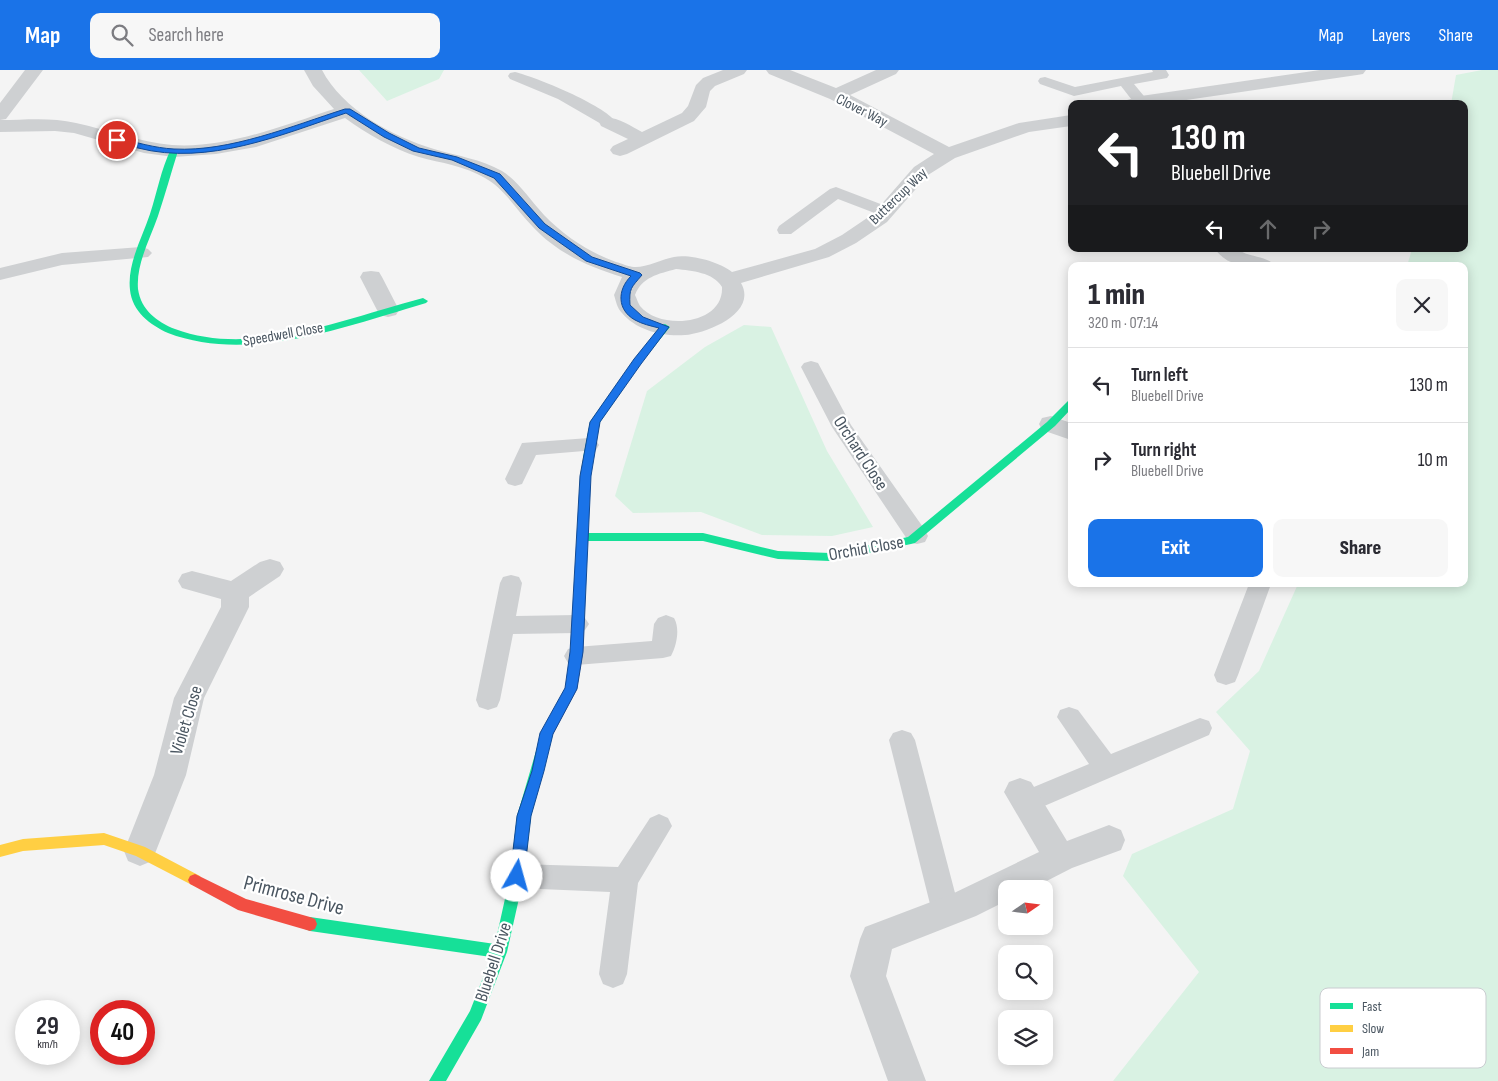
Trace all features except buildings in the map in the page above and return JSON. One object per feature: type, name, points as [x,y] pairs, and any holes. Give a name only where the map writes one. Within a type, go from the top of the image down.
[{"type":"street","points":[[0,115],[34,70]]},
{"type":"street","points":[[313,70],[325,92],[347,111],[386,135],[416,149],[454,159],[497,176],[542,226],[589,259],[637,275]]},
{"type":"street","points":[[620,150],[688,117],[697,107],[702,89],[709,82],[738,70]]},
{"type":"street","name":"Clover Way","points":[[775,70],[836,95],[948,154]]},
{"type":"street","points":[[836,95],[890,70]]},
{"type":"street","points":[[1147,100],[1267,76],[1357,70]]},
{"type":"street","points":[[0,126],[55,125],[75,128],[144,147],[174,151],[216,148],[256,141],[347,111]]},
{"type":"street","name":"Buttercup Way","points":[[728,280],[822,252],[849,239],[880,218],[921,171],[948,154],[1026,128],[1068,121]]},
{"type":"street","points":[[608,122],[642,139]]},
{"type":"street","name":"Speedwell Close","points":[[174,151],[141,253],[134,285],[138,305],[144,314],[168,332],[188,338],[233,343],[271,338],[423,301]]},
{"type":"street","points":[[0,274],[62,259],[141,253]]},
{"type":"street","points":[[1227,258],[1246,262]]},
{"type":"street","points":[[690,264],[712,269],[728,280],[733,292],[733,298],[722,314],[698,325],[665,327],[640,319],[632,314],[626,305],[624,292],[628,284],[637,275],[662,265],[690,264]]},
{"type":"street","points":[[371,277],[388,310]]},
{"type":"street","name":"Bluebell Drive","points":[[437,1081],[476,1015],[500,952],[517,876],[524,816],[538,771],[546,733],[571,689],[576,656],[585,476],[595,422],[637,362],[665,327]]},
{"type":"street","name":"Orchid Close","points":[[582,537],[703,537],[778,555],[830,557],[911,540],[1061,428],[1068,410]]},
{"type":"street","points":[[192,582],[235,592],[270,569]]},
{"type":"street","name":"Violet Close","points":[[140,851],[170,775],[189,698],[235,607],[235,592]]},
{"type":"street","points":[[1023,797],[1060,858]]},
{"type":"street","name":"Primrose Drive","points":[[0,850],[23,845],[104,840],[140,851],[243,905],[306,923],[500,952]]},
{"type":"street","points":[[906,1081],[868,976],[878,939],[946,912],[1060,858],[1109,840]]},
{"type":"lane","points":[[1045,80],[1074,92],[1162,75],[1159,70]]},
{"type":"lane","points":[[516,76],[572,100],[608,122]]},
{"type":"lane","points":[[1124,81],[1136,100]]},
{"type":"lane","points":[[785,230],[836,192],[885,212]]},
{"type":"lane","name":"Orchard Close","points":[[811,367],[842,427],[917,536]]},
{"type":"lane","points":[[516,479],[527,438],[590,446]]},
{"type":"lane","points":[[488,700],[510,583]]},
{"type":"lane","points":[[1226,675],[1259,587]]},
{"type":"lane","points":[[502,625],[577,624]]},
{"type":"lane","points":[[576,656],[663,649],[666,624]]},
{"type":"lane","points":[[1069,717],[1106,768]]},
{"type":"lane","points":[[1023,797],[1106,768],[1200,728]]},
{"type":"lane","points":[[902,740],[946,912]]},
{"type":"lane","points":[[612,974],[625,880],[659,826]]},
{"type":"lane","points":[[517,876],[625,880]]},
{"type":"green space","points":[[359,70],[444,70],[439,79],[387,101]]},
{"type":"green space","points":[[1482,70],[1498,70],[1498,1081],[1113,1081],[1199,972],[1123,876],[1132,854],[1233,809],[1250,751],[1216,712],[1259,671],[1297,587],[1468,587],[1468,262],[1408,262],[1411,252],[1468,252],[1468,100],[1452,100],[1456,75]]},
{"type":"green space","points":[[744,325],[771,327],[827,451],[873,527],[832,536],[762,535],[701,512],[633,513],[615,496],[647,391],[705,347]]},
{"type":"traffic: fast","points":[[174,151],[139,257],[134,281],[135,295],[140,307],[147,316],[162,327],[190,338],[221,342],[256,341],[327,328],[423,301]]},
{"type":"traffic: fast","points":[[588,458],[595,422],[637,362],[665,327]]},
{"type":"traffic: fast","points":[[582,537],[703,537],[778,555],[830,557],[911,540],[1051,424],[1068,406]]},
{"type":"traffic: fast","points":[[437,1081],[476,1015],[500,952],[517,876],[524,816],[547,734]]},
{"type":"traffic: fast","points":[[310,924],[500,952]]},
{"type":"traffic: slow","points":[[578,626],[585,476],[588,458]]},
{"type":"traffic: slow","points":[[0,851],[23,845],[104,839],[140,851],[195,880]]},
{"type":"traffic: jam","points":[[547,734],[571,689],[577,652],[578,626]]},
{"type":"traffic: jam","points":[[195,880],[243,905],[310,924]]},
{"type":"route","points":[[117,140],[144,147],[174,151],[216,148],[256,141],[347,111],[386,135],[416,149],[484,169],[497,176],[542,226],[589,259],[637,275],[628,284],[624,292],[626,305],[632,314],[640,319],[665,327],[637,362],[595,422],[585,476],[576,652],[571,689],[546,733],[538,771],[524,816],[517,876]]}]
